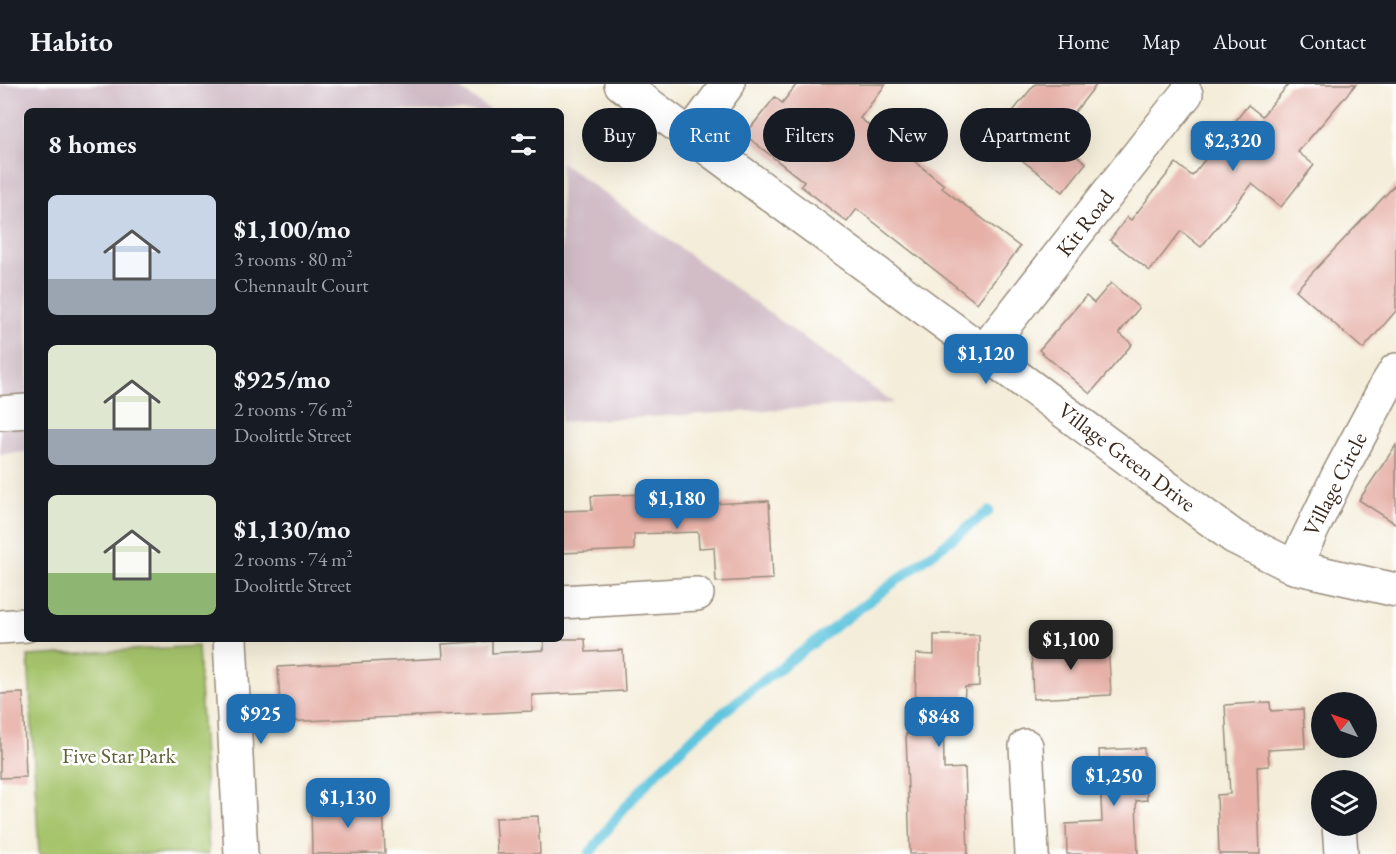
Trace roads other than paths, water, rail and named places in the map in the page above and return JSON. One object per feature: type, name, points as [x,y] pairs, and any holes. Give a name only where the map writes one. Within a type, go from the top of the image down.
[{"type":"street","name":"Village Green Drive","points":[[621,84],[669,118]]},
{"type":"street","points":[[710,108],[728,84]]},
{"type":"street","name":"Kit Road","points":[[984,351],[1186,94]]},
{"type":"street","name":"Village Green Drive","points":[[729,162],[1234,537],[1294,567],[1396,590]]},
{"type":"street","name":"Village Circle","points":[[1294,567],[1338,476],[1396,370]]},
{"type":"street","points":[[0,412],[24,411]]},
{"type":"street","points":[[564,602],[697,594]]},
{"type":"street","points":[[0,627],[24,625]]},
{"type":"street","points":[[230,642],[241,854]]},
{"type":"street","points":[[1026,746],[1032,854]]},
{"type":"street","points":[[1340,836],[1341,854]]},
{"type":"waterway","points":[[589,854],[620,813],[657,772],[699,732],[751,690],[989,511]]},
{"type":"park label","name":"Five Star Park","points":[[119,755]]}]
